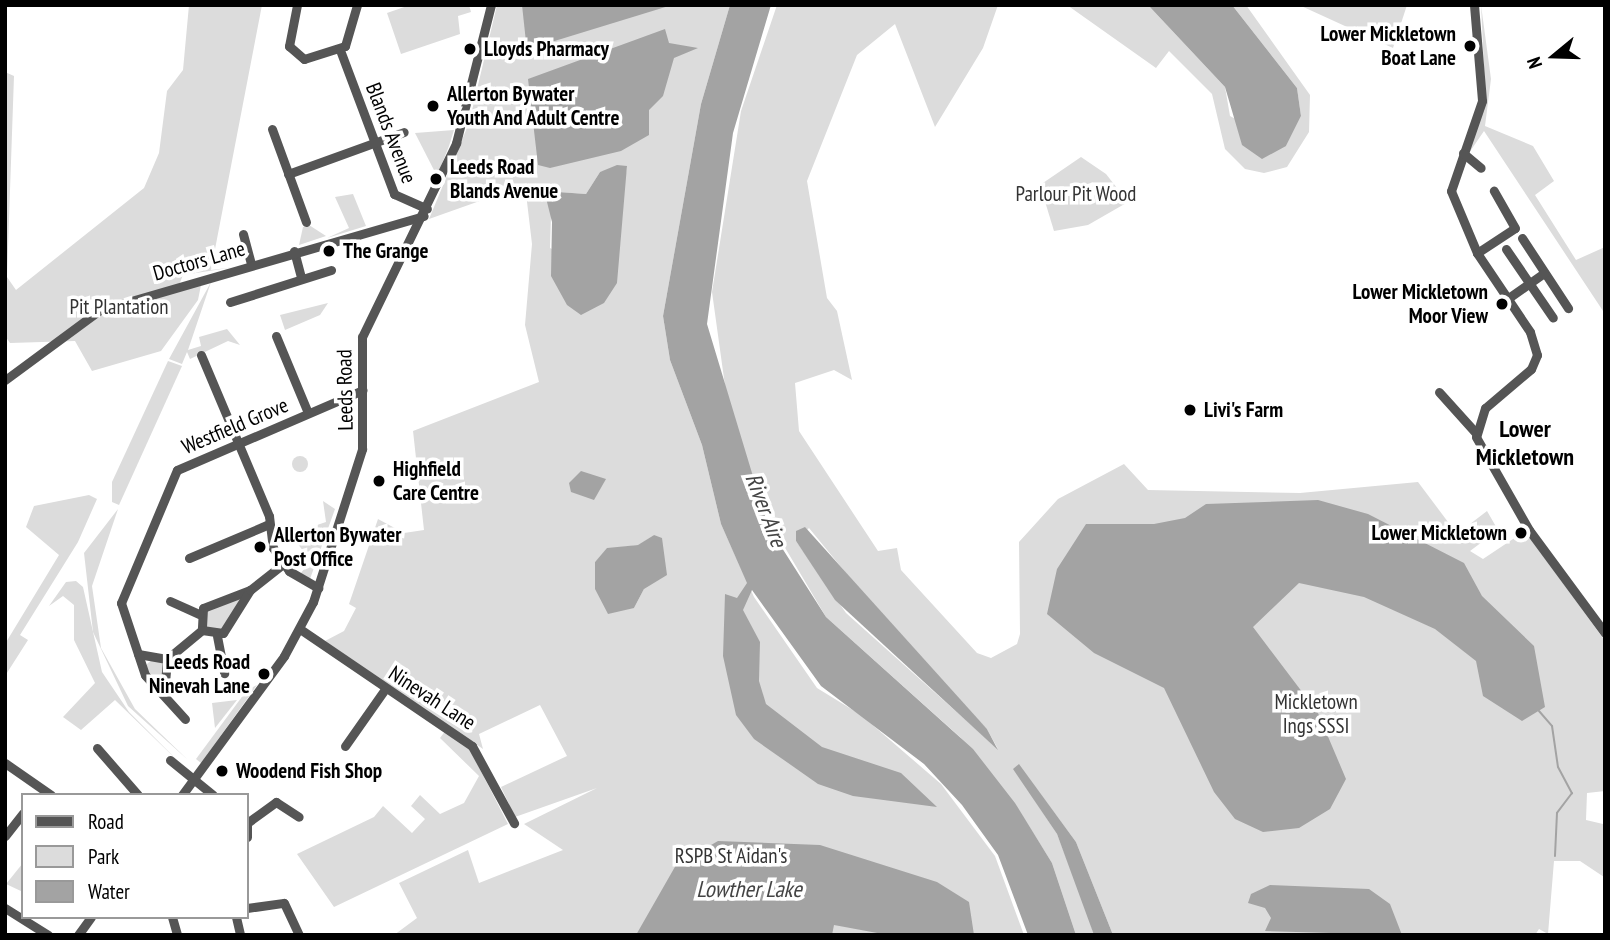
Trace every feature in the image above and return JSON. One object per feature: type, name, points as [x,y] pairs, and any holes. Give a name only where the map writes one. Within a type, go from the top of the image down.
[{"type":"street","points":[[297,5],[289,40],[294,55],[309,58],[340,50],[350,39],[357,5]]},
{"type":"street","name":"Leeds Road","points":[[183,793],[300,629],[318,587],[362,449],[362,337],[456,144],[491,5]]},
{"type":"street","points":[[1474,5],[1482,101],[1451,191],[1477,253],[1533,337],[1536,362],[1485,408],[1475,432]]},
{"type":"street","name":"Blands Avenue","points":[[340,50],[394,194],[425,212]]},
{"type":"street","points":[[272,129],[306,222]]},
{"type":"street","points":[[288,174],[404,132]]},
{"type":"street","points":[[1463,153],[1481,168]]},
{"type":"street","points":[[1477,253],[1515,228],[1494,191]]},
{"type":"street","name":"Doctors Lane","points":[[5,380],[100,310],[425,212]]},
{"type":"street","points":[[243,234],[251,264]]},
{"type":"street","points":[[1522,238],[1568,308]]},
{"type":"street","points":[[1506,249],[1553,318]]},
{"type":"street","points":[[294,251],[301,278]]},
{"type":"street","points":[[235,297],[331,270]]},
{"type":"street","points":[[1507,299],[1544,273]]},
{"type":"street","points":[[276,336],[308,414]]},
{"type":"street","points":[[201,355],[269,524],[271,544],[283,564],[318,587]]},
{"type":"street","name":"Westfield Grove","points":[[185,719],[164,694],[138,654],[121,603],[177,470],[363,390]]},
{"type":"street","points":[[1439,392],[1475,432],[1529,530],[1605,633]]},
{"type":"street","points":[[189,558],[269,524]]},
{"type":"street","points":[[202,630],[199,614],[207,604],[250,590],[283,564]]},
{"type":"street","points":[[217,636],[227,630],[250,590]]},
{"type":"street","points":[[170,601],[199,614]]},
{"type":"street","name":"Ninevah Lane","points":[[300,629],[479,752],[514,823]]},
{"type":"street","points":[[202,630],[217,636]]},
{"type":"street","points":[[164,694],[167,659],[202,630]]},
{"type":"street","points":[[217,636],[223,673]]},
{"type":"street","points":[[138,654],[167,659]]},
{"type":"street","points":[[345,746],[386,689]]},
{"type":"street","points":[[97,748],[136,793]]},
{"type":"street","points":[[170,760],[210,793]]},
{"type":"street","points":[[5,763],[39,791]]},
{"type":"street","points":[[248,822],[276,802],[299,817]]},
{"type":"street","points":[[5,836],[21,816]]},
{"type":"street","points":[[248,908],[284,903],[299,935]]},
{"type":"street","points":[[5,908],[21,918]]},
{"type":"street","points":[[23,919],[48,935]]},
{"type":"street","points":[[78,935],[90,919]]},
{"type":"green space","name":"Pit Plantation","points":[[189,5],[262,5],[211,270],[235,267],[183,275],[179,285],[202,280],[198,300],[161,351],[92,371],[75,341],[10,343],[5,336],[5,72],[14,76],[7,277],[16,290],[144,188],[159,153],[167,91],[183,70]]},
{"type":"green space","points":[[410,5],[469,5],[471,12],[458,16],[460,34],[401,54],[387,13]]},
{"type":"green space","name":"RSPB St Aidan's","points":[[497,5],[730,5],[701,104],[663,316],[670,360],[702,445],[721,524],[754,597],[817,688],[861,715],[941,784],[995,856],[1024,935],[394,935],[417,918],[399,883],[468,850],[479,883],[563,850],[524,824],[597,788],[515,817],[501,787],[567,756],[540,705],[479,734],[483,749],[325,641],[344,631],[356,608],[349,604],[378,519],[404,533],[424,530],[413,431],[539,382],[525,325],[532,244],[525,185],[429,219],[469,123]],"holes":[[[627,167],[616,237],[617,283],[550,248],[552,183],[558,192],[586,194],[600,172]],[[654,535],[644,589],[634,608],[595,562],[607,549],[639,545]]]},
{"type":"green space","name":"Mickletown Ings SSSI","points":[[777,5],[998,5],[983,48],[935,127],[895,24],[857,55],[807,181],[827,298],[837,311],[852,380],[834,370],[795,383],[799,431],[878,551],[897,548],[901,570],[977,653],[991,658],[1017,644],[1020,634],[1019,542],[1058,499],[1124,464],[1148,490],[1300,493],[1418,482],[1457,534],[1487,511],[1498,530],[1470,551],[1483,559],[1525,531],[1605,641],[1605,791],[1587,793],[1586,820],[1603,824],[1604,877],[1580,861],[1554,861],[1548,934],[1539,929],[1535,935],[1113,935],[1076,842],[1019,765],[1014,769],[1057,834],[1094,935],[1076,935],[1052,863],[1015,804],[960,737],[826,617],[761,507],[727,400],[712,292],[741,111]],"holes":[[[809,528],[906,646],[987,729],[998,749],[846,613],[796,541]]]},
{"type":"green space","points":[[1067,5],[1148,5],[1225,87],[1230,116],[1286,146],[1301,116],[1297,88],[1232,5],[1246,5],[1310,95],[1309,132],[1287,167],[1264,173],[1245,169],[1225,149],[1212,94],[1169,51],[1156,68]]},
{"type":"green space","points":[[1299,5],[1407,5],[1393,48]]},
{"type":"green space","points":[[1481,5],[1491,79],[1485,126],[1533,146],[1554,181],[1535,195],[1576,260],[1605,247],[1605,314],[1484,131],[1469,153],[1485,89]]},
{"type":"green space","points":[[454,130],[449,146],[437,176],[415,133]]},
{"type":"green space","name":"Parlour Pit Wood","points":[[1081,157],[1106,174],[1128,202],[1088,225],[1054,231],[1040,185]]},
{"type":"green space","points":[[353,194],[366,226],[327,238],[349,228],[335,197]]},
{"type":"green space","points":[[309,225],[326,236],[299,245],[303,227]]},
{"type":"green space","points":[[211,282],[188,350],[201,346],[199,337],[227,329],[240,345],[228,341],[190,359],[187,352],[182,364],[169,359]]},
{"type":"green space","points":[[328,303],[320,315],[285,330],[280,315]]},
{"type":"green space","points":[[168,361],[182,366],[119,505],[112,502],[112,482]]},
{"type":"green space","points":[[297,456],[303,456],[308,464],[306,470],[297,472],[292,467],[292,461]]},
{"type":"green space","points":[[89,495],[97,499],[78,542],[20,635],[28,640],[5,676],[5,644],[59,555],[26,527],[34,506]]},
{"type":"green space","points":[[323,501],[335,509],[310,579],[300,574],[311,561],[290,534],[326,522]]},
{"type":"green space","points":[[118,509],[92,586],[101,648],[135,709],[188,760],[128,706],[93,632],[84,553]]},
{"type":"green space","points":[[76,581],[83,587],[102,672],[129,712],[183,766],[115,700],[81,730],[63,717],[95,683],[74,640],[74,605],[63,596],[49,606],[66,582]]},
{"type":"green space","points":[[242,594],[226,629],[206,630],[205,610]]},
{"type":"green space","points":[[155,660],[162,663],[165,670],[162,677],[155,680],[148,677],[145,670],[148,663]]},
{"type":"green space","points":[[257,685],[201,763],[196,759],[247,690]]},
{"type":"green space","points":[[237,700],[215,728],[212,703]]},
{"type":"green space","points":[[446,730],[467,744],[508,824],[334,907],[297,854],[374,817],[383,806],[412,833],[425,819],[411,806],[420,795],[440,814],[464,803],[479,776],[440,738]]},
{"type":"green space","points":[[21,865],[21,891],[6,884]]},
{"type":"water","points":[[522,5],[672,5],[535,47],[526,42]]},
{"type":"water","points":[[730,5],[771,5],[733,133],[707,324],[768,526],[826,617],[973,749],[1015,803],[1052,863],[1076,935],[1028,935],[998,855],[962,805],[924,764],[821,686],[752,590],[743,610],[760,642],[759,681],[766,704],[822,747],[901,773],[937,807],[853,796],[818,784],[754,739],[736,715],[723,656],[725,594],[737,598],[747,583],[721,524],[702,445],[670,360],[663,316],[701,104]]},
{"type":"water","points":[[1148,5],[1232,5],[1297,88],[1301,116],[1286,146],[1262,159],[1242,145],[1225,87]]},
{"type":"water","points":[[665,29],[669,43],[698,48],[674,58],[663,96],[649,110],[649,135],[621,151],[550,168],[538,165],[528,79]]},
{"type":"water","points":[[617,165],[627,166],[617,283],[604,303],[581,315],[567,305],[551,276],[552,222],[544,190],[551,183],[558,192],[586,194],[600,172]]},
{"type":"water","points":[[581,471],[606,479],[594,500],[571,492],[569,483]]},
{"type":"water","points":[[1318,500],[1368,514],[1464,563],[1482,596],[1534,646],[1545,707],[1522,721],[1483,696],[1476,661],[1435,629],[1364,597],[1299,583],[1253,627],[1318,713],[1346,779],[1330,809],[1299,828],[1263,832],[1235,819],[1214,792],[1164,688],[1094,653],[1047,614],[1057,569],[1086,524],[1154,524],[1185,518],[1206,504]]},
{"type":"water","points":[[805,527],[987,729],[998,750],[835,600],[796,541],[796,531]]},
{"type":"water","points":[[654,535],[662,538],[667,575],[644,589],[634,608],[608,614],[595,589],[595,562],[607,548],[638,545]]},
{"type":"water","points":[[1019,764],[1076,842],[1113,935],[1094,935],[1057,834],[1013,769]]},
{"type":"water","name":"Lowther Lake","points":[[718,841],[820,845],[937,882],[969,902],[974,935],[888,935],[834,925],[832,935],[636,935],[676,865]]},
{"type":"water","points":[[1270,885],[1369,889],[1390,904],[1402,935],[1265,931],[1271,918],[1265,908],[1248,903],[1251,894]]},
{"type":"waterway","points":[[1539,711],[1552,726],[1558,767],[1572,793],[1557,813],[1555,856]]},
{"type":"place","name":"Lower Mickletown Boat Lane","points":[[1470,46]]},
{"type":"place","name":"Lloyds Pharmacy","points":[[470,49]]},
{"type":"place","name":"Allerton Bywater Youth And Adult Centre","points":[[433,106]]},
{"type":"place","name":"Leeds Road Blands Avenue","points":[[436,179]]},
{"type":"place","name":"The Grange","points":[[329,251]]},
{"type":"place","name":"Lower Mickletown Moor View","points":[[1502,304]]},
{"type":"place","name":"Livi's Farm","points":[[1190,410]]},
{"type":"place","name":"Highfield Care Centre","points":[[379,481]]},
{"type":"place","name":"Lower Mickletown","points":[[1521,533]]},
{"type":"place","name":"Allerton Bywater Post Office","points":[[260,547]]},
{"type":"place","name":"Leeds Road Ninevah Lane","points":[[264,674]]},
{"type":"place","name":"Woodend Fish Shop","points":[[222,771]]},
{"type":"district","name":"Lower Mickletown","points":[[1525,443]]},
{"type":"water label","name":"River Aire","points":[[766,510]]}]
